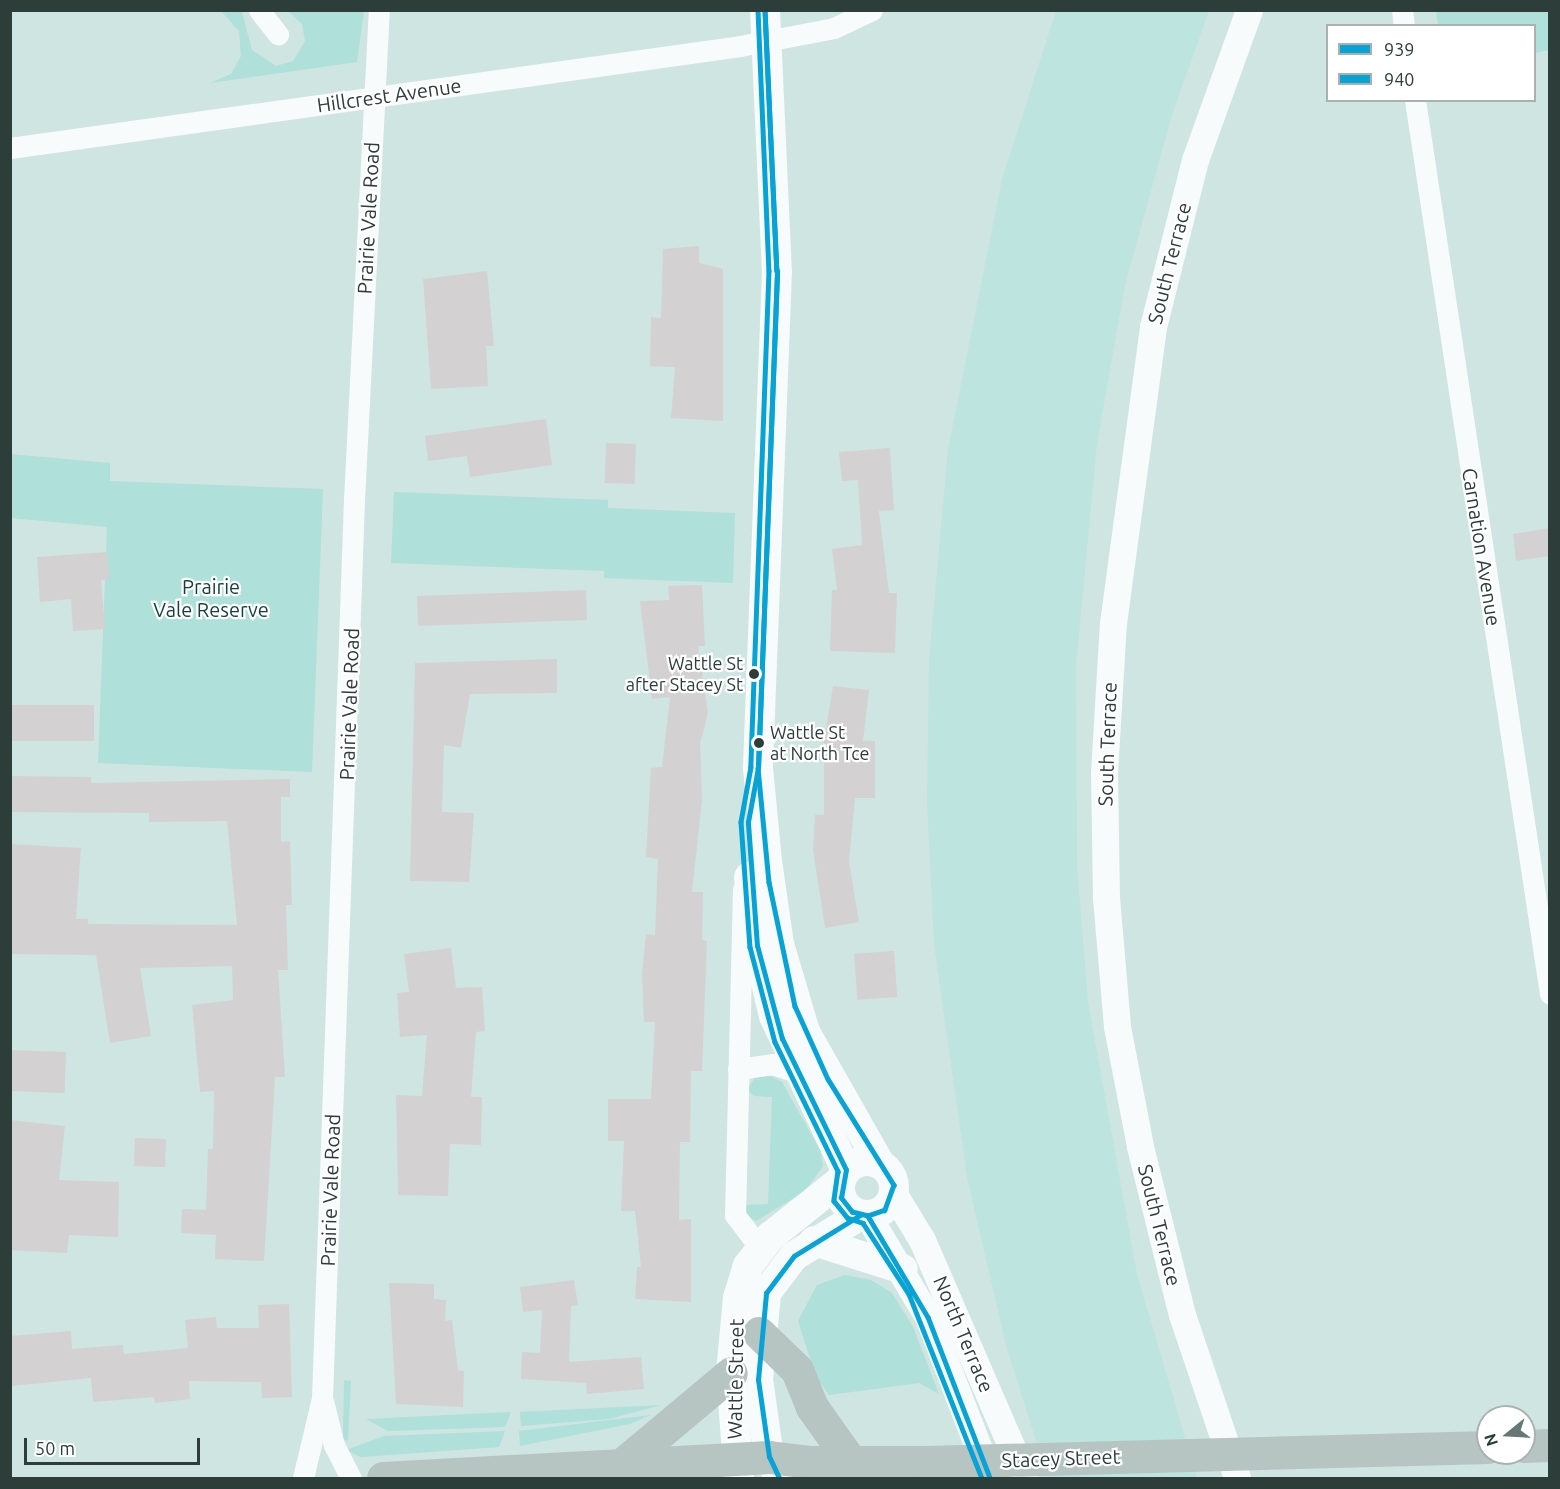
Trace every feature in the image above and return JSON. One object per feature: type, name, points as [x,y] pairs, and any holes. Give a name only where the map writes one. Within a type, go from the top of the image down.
[{"type":"highway","points":[[759,1333],[797,1370],[812,1407],[851,1462]]},
{"type":"highway","points":[[625,1462],[731,1372]]},
{"type":"highway","name":"Stacey Street","points":[[383,1479],[625,1462],[736,1469],[851,1462],[1476,1447]]},
{"type":"main road","points":[[758,768],[748,822],[748,871],[764,982],[796,1072],[843,1176],[846,1206],[864,1216],[885,1210],[894,1194],[892,1177],[880,1164],[819,1061],[795,1006],[772,900],[758,768],[777,271],[765,10]]},
{"type":"main road","points":[[843,1176],[862,1161],[880,1164]]},
{"type":"main road","name":"Wattle Street","points":[[736,1469],[731,1372],[738,1298],[760,1248],[843,1176]]},
{"type":"main road","name":"Wattle Street","points":[[774,1468],[758,1380],[759,1333],[774,1278],[814,1241],[864,1216]]},
{"type":"main road","points":[[814,1241],[903,1269]]},
{"type":"street","points":[[259,10],[278,34]]},
{"type":"street","name":"Prairie Vale Road","points":[[303,1479],[322,1398],[354,500],[379,10]]},
{"type":"street","name":"Hillcrest Avenue","points":[[10,148],[767,42],[834,28],[872,10]]},
{"type":"street","name":"South Terrace","points":[[1237,1479],[1182,1315],[1140,1146],[1118,1026],[1106,898],[1104,773],[1116,599],[1153,327],[1195,160],[1249,10]]},
{"type":"street","name":"Carnation Avenue","points":[[1415,102],[1550,994]]},
{"type":"street","points":[[748,871],[739,903],[735,1215],[760,1248]]},
{"type":"street","points":[[738,1069],[772,1064],[796,1072]]},
{"type":"street","name":"North Terrace","points":[[894,1194],[927,1249],[1025,1479]]},
{"type":"street","name":"North Terrace","points":[[864,1216],[903,1269],[928,1317],[990,1479]]},
{"type":"street","name":"Prairie Vale Road","points":[[322,1398],[334,1445],[351,1479]]},
{"type":"shaded area","points":[[1056,11],[1209,11],[1172,115],[1125,285],[1097,444],[1076,666],[1077,866],[1088,1002],[1137,1274],[1197,1478],[1048,1478],[1007,1349],[967,1178],[934,944],[927,803],[929,661],[948,449],[1002,179]]},
{"type":"green space","points":[[221,11],[242,12],[252,50],[276,66],[293,61],[305,41],[302,24],[288,11],[364,11],[357,62],[210,83],[231,74],[241,56],[239,31]]},
{"type":"green space","points":[[1436,11],[1549,11],[1549,50],[1536,53],[1536,24],[1438,24]]},
{"type":"green space","name":"Prairie Vale Reserve","points":[[10,454],[110,463],[110,481],[323,489],[312,772],[98,763],[107,527],[11,518]]},
{"type":"green space","points":[[394,492],[608,500],[608,508],[735,513],[733,583],[604,578],[604,571],[391,563]]},
{"type":"green space","points":[[768,1075],[782,1082],[820,1150],[823,1166],[805,1191],[756,1221],[746,1215],[744,1205],[768,1204],[772,1097],[754,1096],[747,1089],[755,1078]]},
{"type":"green space","points":[[845,1275],[871,1280],[892,1293],[913,1327],[939,1394],[919,1383],[829,1395],[816,1377],[798,1321],[817,1285]]},
{"type":"green space","points":[[344,1380],[351,1381],[348,1441],[343,1439]]},
{"type":"green space","points":[[661,1405],[609,1419],[521,1426],[520,1412]]},
{"type":"green space","points":[[511,1412],[505,1427],[388,1431],[366,1419]]},
{"type":"green space","points":[[651,1415],[630,1424],[520,1446],[519,1431]]},
{"type":"green space","points":[[505,1431],[499,1447],[361,1457],[346,1450],[384,1436]]},
{"type":"building","points":[[699,246],[699,263],[723,269],[723,421],[671,418],[675,367],[650,366],[651,317],[661,318],[663,249]]},
{"type":"building","points":[[487,271],[494,346],[486,346],[488,386],[431,389],[423,279]]},
{"type":"building","points":[[546,419],[552,465],[470,477],[467,456],[428,461],[425,436]]},
{"type":"building","points":[[606,443],[636,444],[635,484],[605,483]]},
{"type":"building","points":[[890,448],[894,510],[879,511],[889,593],[897,593],[895,653],[830,651],[832,590],[837,590],[832,549],[862,545],[858,480],[842,481],[839,452]]},
{"type":"building","points":[[1550,528],[1550,556],[1516,561],[1513,534]]},
{"type":"building","points":[[107,552],[109,579],[101,580],[105,629],[73,631],[71,599],[40,602],[37,557]]},
{"type":"building","points":[[702,585],[705,646],[698,646],[708,713],[700,744],[702,800],[692,892],[703,892],[702,940],[707,941],[702,1071],[691,1071],[690,1142],[680,1142],[679,1220],[691,1219],[691,1302],[635,1299],[637,1267],[641,1267],[635,1211],[621,1211],[624,1141],[608,1141],[608,1099],[651,1099],[655,1022],[644,1022],[642,974],[646,934],[655,935],[658,859],[646,857],[651,768],[662,767],[670,697],[652,699],[640,601],[669,600],[668,586]]},
{"type":"building","points":[[586,590],[587,620],[418,626],[417,596]]},
{"type":"building","points":[[557,659],[557,693],[470,694],[461,748],[444,745],[442,812],[474,813],[469,882],[410,881],[415,663]]},
{"type":"building","points":[[833,686],[869,690],[863,741],[875,741],[875,798],[855,798],[849,862],[859,922],[825,928],[813,850],[815,815],[824,815],[824,741]]},
{"type":"building","points":[[10,705],[94,705],[94,741],[10,741]]},
{"type":"building","points":[[10,776],[91,777],[91,783],[290,779],[290,797],[281,797],[281,842],[290,841],[292,905],[286,905],[288,970],[278,970],[285,1077],[275,1077],[264,1261],[215,1259],[216,1235],[181,1233],[182,1209],[206,1210],[208,1149],[213,1149],[214,1091],[200,1092],[192,1005],[233,1000],[232,966],[140,968],[151,1036],[110,1043],[96,955],[10,954],[10,844],[81,848],[76,919],[88,919],[88,924],[237,925],[227,821],[149,822],[149,813],[10,812]]},
{"type":"building","points":[[451,948],[456,988],[482,987],[485,1031],[476,1032],[471,1097],[482,1097],[481,1145],[450,1144],[448,1196],[398,1195],[396,1095],[422,1096],[427,1035],[400,1037],[397,993],[409,992],[404,954]]},
{"type":"building","points":[[894,951],[897,997],[857,1000],[854,954]]},
{"type":"building","points":[[10,1050],[66,1052],[65,1093],[10,1091]]},
{"type":"building","points":[[10,1120],[65,1126],[59,1180],[119,1182],[118,1237],[69,1235],[67,1253],[10,1250]]},
{"type":"building","points":[[135,1138],[166,1139],[165,1167],[134,1166]]},
{"type":"building","points":[[574,1280],[578,1305],[571,1306],[569,1362],[641,1357],[644,1389],[587,1394],[586,1383],[521,1379],[522,1352],[540,1353],[542,1310],[523,1312],[520,1287]]},
{"type":"building","points":[[389,1283],[434,1284],[434,1299],[446,1300],[445,1321],[452,1320],[458,1370],[464,1371],[463,1407],[396,1404]]},
{"type":"building","points":[[289,1304],[292,1397],[262,1398],[261,1382],[189,1381],[190,1399],[155,1403],[154,1397],[93,1402],[91,1378],[12,1386],[10,1336],[71,1331],[72,1349],[123,1345],[124,1354],[188,1348],[185,1320],[216,1317],[217,1328],[259,1328],[258,1305]]},
{"type":"transit line","name":"940","points":[[758,10],[769,271],[751,767],[741,822],[750,947],[775,1042],[838,1171],[834,1201],[848,1218],[863,1223],[909,1294],[982,1478]]},
{"type":"transit line","name":"939","points":[[765,10],[777,271]]},
{"type":"transit line","name":"939","points":[[765,10],[777,271]]},
{"type":"transit line","name":"939","points":[[758,768],[777,271]]},
{"type":"transit line","name":"939","points":[[758,768],[777,271]]},
{"type":"transit line","name":"939","points":[[758,768],[769,882],[795,1006],[828,1079],[894,1185],[885,1210],[868,1216],[852,1212],[841,1198],[846,1170],[782,1039],[757,946],[748,822],[758,768]]},
{"type":"transit line","name":"939","points":[[779,1478],[769,1457],[758,1380],[766,1293],[794,1256],[860,1215]]},
{"type":"transit line","name":"939","points":[[868,1216],[928,1317],[990,1478]]},
{"type":"place","name":"Wattle St after Stacey St","points":[[754,674]]},
{"type":"place","name":"Wattle St at North Tce","points":[[759,743]]}]
